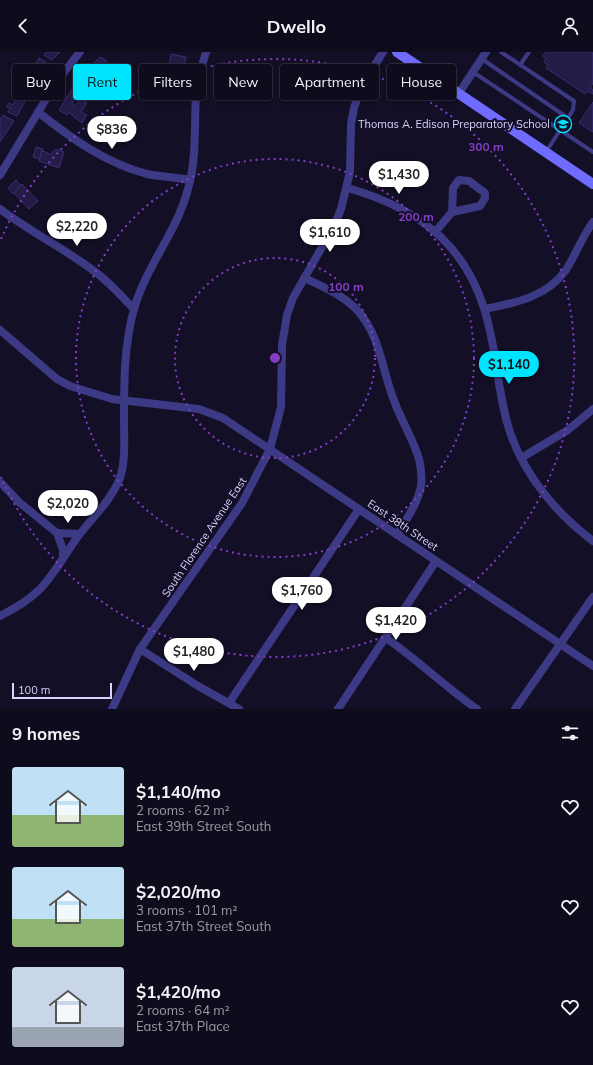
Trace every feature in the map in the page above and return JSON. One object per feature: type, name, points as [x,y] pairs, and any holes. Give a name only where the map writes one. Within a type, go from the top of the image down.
[{"type":"main road","points":[[397,52],[593,184]]},
{"type":"street","points":[[0,175],[57,81],[80,52]]},
{"type":"street","points":[[0,616],[36,594],[52,576],[79,534],[106,503],[120,477],[124,448],[126,355],[134,309],[149,272],[183,206],[190,180],[194,150],[196,94],[206,52]]},
{"type":"street","name":"South Florence Avenue East","points":[[112,709],[140,649],[242,503],[270,449],[281,406],[284,329],[293,298],[334,226],[348,188],[354,108],[362,85],[383,52]]},
{"type":"street","points":[[459,93],[484,55]]},
{"type":"street","points":[[38,112],[80,145],[114,162],[147,174],[190,180]]},
{"type":"street","points":[[436,231],[452,212],[453,188],[459,180],[469,181],[485,193],[485,198],[480,206],[452,212]]},
{"type":"street","points":[[348,188],[371,194],[400,207],[436,231],[454,250],[474,282],[485,309],[502,404],[511,436],[521,458],[540,489],[554,505],[593,541]]},
{"type":"street","points":[[0,209],[28,230],[80,261],[100,275],[134,309]]},
{"type":"street","points":[[485,309],[520,302],[548,288],[565,270],[593,222]]},
{"type":"street","points":[[304,278],[336,293],[347,301],[368,325],[375,338],[384,376],[418,455],[421,475],[420,487],[409,515],[397,535]]},
{"type":"street","name":"East 38th Street","points":[[0,330],[57,379],[70,386],[112,399],[197,409],[223,418],[593,666]]},
{"type":"street","points":[[521,458],[568,430],[593,409]]},
{"type":"street","points":[[0,482],[19,502],[57,533],[63,550],[63,558]]},
{"type":"street","points":[[229,703],[358,509]]},
{"type":"street","points":[[57,533],[79,534]]},
{"type":"street","points":[[338,709],[436,561]]},
{"type":"street","points":[[515,709],[593,597]]},
{"type":"street","points":[[386,638],[422,665],[458,696],[477,709]]},
{"type":"street","points":[[140,649],[198,686],[239,709]]},
{"type":"lane","points":[[520,65],[529,52]]},
{"type":"lane","points":[[503,53],[574,100],[573,110],[546,152]]},
{"type":"lane","points":[[484,55],[568,118]]},
{"type":"lane","points":[[473,72],[593,152]]},
{"type":"building","points":[[46,52],[60,52],[52,60],[44,55]]},
{"type":"building","points":[[546,52],[593,52],[593,83],[590,88],[593,90],[593,94],[587,91],[585,94],[546,68],[548,65],[544,62],[546,59],[543,56]]},
{"type":"building","points":[[171,54],[186,57],[184,64],[169,64]]},
{"type":"building","points":[[100,57],[107,61],[105,64],[93,64]]},
{"type":"building","points":[[39,58],[47,63],[46,64],[35,64]]},
{"type":"building","points":[[72,89],[74,100],[72,104],[74,106],[80,100],[87,103],[81,112],[87,115],[82,123],[68,112],[67,115],[59,110]]},
{"type":"building","points":[[16,100],[26,100],[17,116],[8,112],[10,108],[7,107],[9,103],[13,105]]},
{"type":"building","points":[[593,102],[593,132],[579,123]]},
{"type":"building","points":[[3,115],[14,121],[0,142],[0,120]]},
{"type":"building","points":[[36,147],[43,149],[39,159],[33,157]]},
{"type":"building","points":[[55,149],[64,152],[59,168],[39,161],[42,151],[51,154]]},
{"type":"building","points":[[16,180],[21,186],[13,194],[8,188]]},
{"type":"building","points":[[22,184],[38,201],[29,209],[14,193]]},
{"type":"place","name":"Thomas A. Edison Preparatory School","points":[[563,124]]}]
